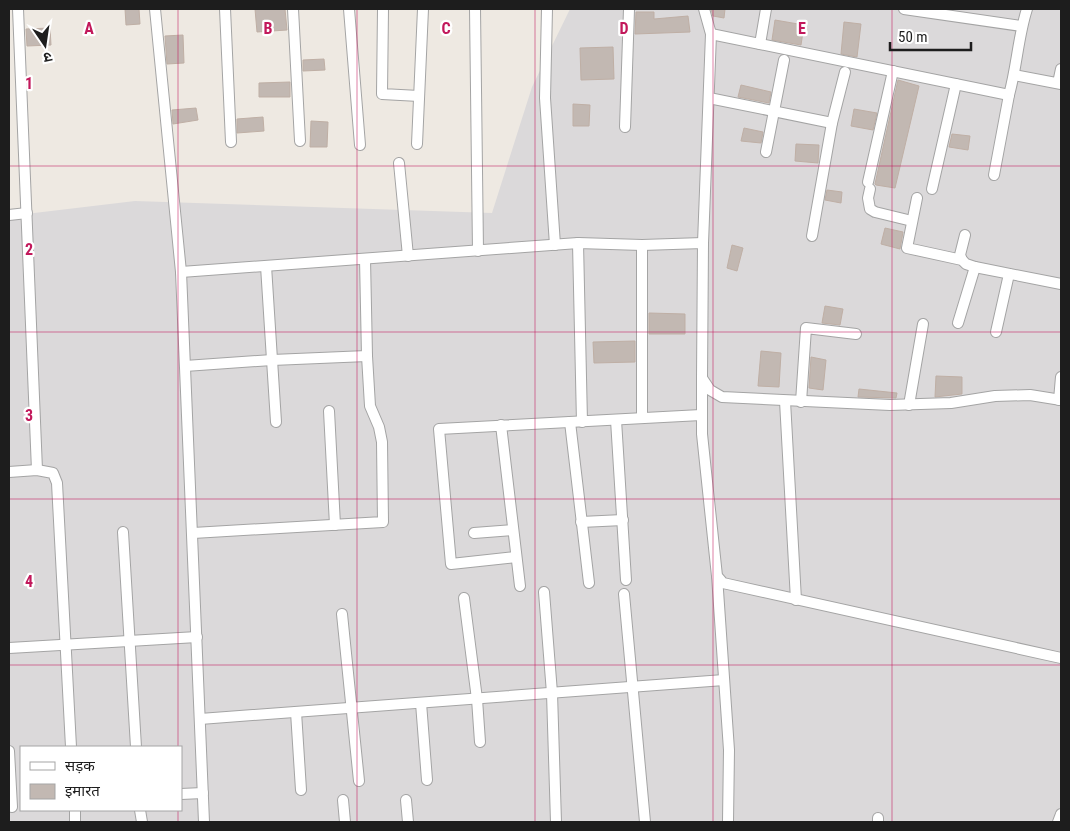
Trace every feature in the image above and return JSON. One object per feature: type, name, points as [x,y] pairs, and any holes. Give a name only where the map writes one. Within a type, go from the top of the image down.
[{"type":"street","points":[[18,9],[37,470]]},
{"type":"street","points":[[155,9],[181,272],[204,822]]},
{"type":"street","points":[[225,9],[231,142]]},
{"type":"street","points":[[293,9],[300,141]]},
{"type":"street","points":[[349,9],[360,145]]},
{"type":"street","points":[[383,9],[382,94],[419,96]]},
{"type":"street","points":[[417,144],[423,9]]},
{"type":"street","points":[[475,9],[478,251]]},
{"type":"street","points":[[547,9],[545,98],[555,245]]},
{"type":"street","points":[[626,127],[629,9]]},
{"type":"street","points":[[704,9],[711,34],[703,243],[701,416],[717,576],[729,750],[728,822]]},
{"type":"street","points":[[760,44],[766,9]]},
{"type":"street","points":[[904,9],[1021,26]]},
{"type":"street","points":[[994,175],[1014,75],[1021,26],[1028,9]]},
{"type":"street","points":[[711,34],[1009,95]]},
{"type":"street","points":[[766,152],[784,60]]},
{"type":"street","points":[[1014,75],[1060,84],[1061,69]]},
{"type":"street","points":[[893,71],[868,198],[870,209],[912,221]]},
{"type":"street","points":[[812,236],[832,123],[845,72]]},
{"type":"street","points":[[932,189],[956,84]]},
{"type":"street","points":[[709,98],[832,123]]},
{"type":"street","points":[[399,163],[408,256]]},
{"type":"street","points":[[917,198],[907,248],[962,260],[975,267],[1061,284]]},
{"type":"street","points":[[9,215],[26,213]]},
{"type":"street","points":[[962,260],[960,255],[965,235]]},
{"type":"street","points":[[181,272],[578,243],[642,245],[703,243]]},
{"type":"street","points":[[578,243],[582,422]]},
{"type":"street","points":[[642,245],[642,418]]},
{"type":"street","points":[[193,533],[383,522],[382,442],[379,428],[370,406],[365,259]]},
{"type":"street","points":[[266,266],[276,422]]},
{"type":"street","points":[[958,322],[975,267]]},
{"type":"street","points":[[996,332],[1009,274]]},
{"type":"street","points":[[908,405],[923,324]]},
{"type":"street","points":[[801,402],[806,328],[856,334]]},
{"type":"street","points":[[185,366],[367,356]]},
{"type":"street","points":[[702,378],[710,390],[722,397],[890,406],[951,403],[995,396],[1030,395],[1060,400],[1061,377]]},
{"type":"street","points":[[786,401],[796,600]]},
{"type":"street","points":[[329,411],[335,525]]},
{"type":"street","points":[[516,557],[450,564],[440,429],[701,416]]},
{"type":"street","points":[[616,420],[626,580]]},
{"type":"street","points":[[570,422],[589,584]]},
{"type":"street","points":[[502,425],[520,586]]},
{"type":"street","points":[[9,472],[37,470],[53,473],[57,484],[71,746]]},
{"type":"street","points":[[582,522],[622,520]]},
{"type":"street","points":[[474,533],[513,530]]},
{"type":"street","points":[[123,532],[136,746]]},
{"type":"street","points":[[717,576],[723,582],[796,600],[1061,658]]},
{"type":"street","points":[[544,592],[552,693],[556,822]]},
{"type":"street","points":[[624,594],[645,822]]},
{"type":"street","points":[[464,598],[477,699],[480,742]]},
{"type":"street","points":[[342,614],[359,781]]},
{"type":"street","points":[[9,642],[9,648],[197,637]]},
{"type":"street","points":[[200,719],[724,680]]},
{"type":"street","points":[[421,703],[427,780]]},
{"type":"street","points":[[296,712],[301,790]]},
{"type":"street","points":[[9,751],[14,807]]},
{"type":"street","points":[[182,794],[203,793]]},
{"type":"street","points":[[343,800],[345,822]]},
{"type":"street","points":[[406,800],[408,822]]},
{"type":"street","points":[[1058,822],[1061,814]]},
{"type":"shaded area","points":[[570,9],[1061,9],[1061,822],[9,822],[9,216],[135,201],[492,213],[532,87]]},
{"type":"building","points":[[125,9],[139,9],[140,24],[126,25]]},
{"type":"building","points":[[255,9],[285,9],[287,30],[257,32]]},
{"type":"building","points":[[711,9],[725,9],[724,18],[713,16]]},
{"type":"building","points":[[636,12],[654,12],[654,19],[688,16],[690,32],[635,34]]},
{"type":"building","points":[[775,20],[804,25],[801,45],[772,40]]},
{"type":"building","points":[[844,22],[861,24],[857,57],[841,54]]},
{"type":"building","points":[[50,28],[51,45],[27,46],[26,29]]},
{"type":"building","points":[[183,35],[184,63],[167,64],[165,36]]},
{"type":"building","points":[[613,47],[614,79],[581,80],[580,48]]},
{"type":"building","points":[[324,59],[325,70],[303,71],[303,60]]},
{"type":"building","points":[[898,80],[919,86],[895,188],[875,184]]},
{"type":"building","points":[[290,82],[290,97],[259,97],[259,83]]},
{"type":"building","points":[[741,85],[771,92],[769,103],[738,97]]},
{"type":"building","points":[[573,104],[590,105],[589,126],[573,126]]},
{"type":"building","points":[[196,108],[198,120],[173,124],[172,110]]},
{"type":"building","points":[[854,109],[877,113],[873,130],[851,126]]},
{"type":"building","points":[[263,117],[264,131],[237,133],[237,119]]},
{"type":"building","points":[[311,121],[328,122],[327,147],[310,147]]},
{"type":"building","points":[[744,128],[763,132],[761,143],[741,141]]},
{"type":"building","points":[[952,134],[970,136],[968,150],[949,147]]},
{"type":"building","points":[[796,144],[819,145],[818,163],[795,161]]},
{"type":"building","points":[[827,190],[842,192],[841,203],[825,200]]},
{"type":"building","points":[[885,228],[903,232],[900,249],[881,244]]},
{"type":"building","points":[[732,245],[743,248],[737,271],[727,268]]},
{"type":"building","points":[[825,306],[843,309],[840,325],[822,323]]},
{"type":"building","points":[[649,313],[685,314],[685,334],[649,334]]},
{"type":"building","points":[[635,341],[635,362],[594,363],[593,342]]},
{"type":"building","points":[[761,351],[781,353],[779,387],[758,386]]},
{"type":"building","points":[[811,357],[826,360],[823,390],[809,388]]},
{"type":"building","points":[[936,376],[962,377],[962,394],[935,397]]},
{"type":"building","points":[[859,389],[897,393],[896,398],[858,397]]}]
